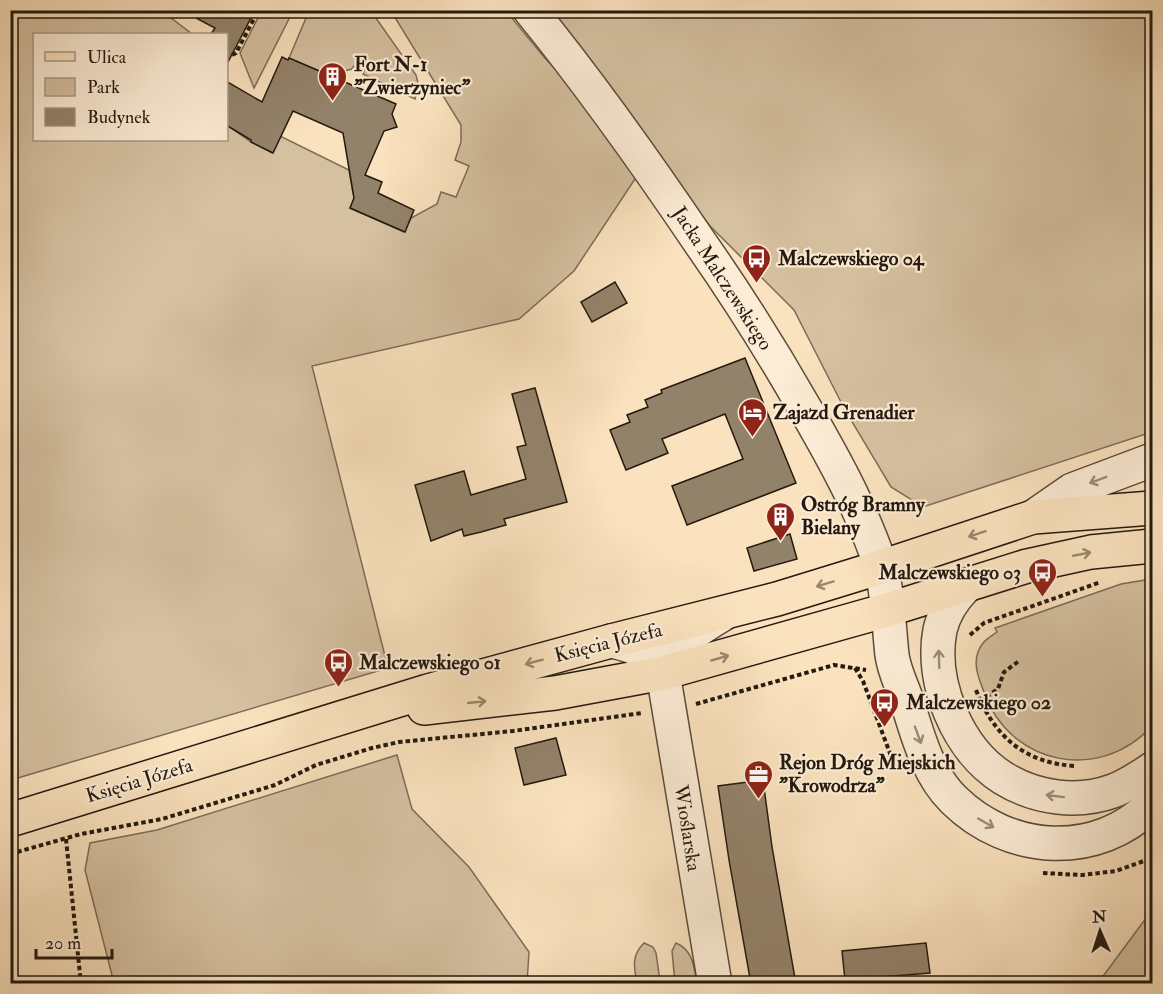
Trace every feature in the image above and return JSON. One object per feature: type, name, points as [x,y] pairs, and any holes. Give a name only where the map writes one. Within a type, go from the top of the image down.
[{"type":"main road","points":[[1033,517],[1152,507]]},
{"type":"main road","name":"Księcia Józefa","points":[[10,820],[428,691],[611,641],[723,614],[881,567],[1033,517]]},
{"type":"main road","name":"Księcia Józefa","points":[[336,720],[555,693],[663,673],[887,610],[1059,558],[1091,552],[1152,546]]},
{"type":"street","name":"Jacka Malczewskiego","points":[[530,10],[650,169],[734,292],[827,448],[854,500],[881,567]]},
{"type":"street","name":"Księcia Józefa","points":[[1033,517],[1072,490],[1152,460]]},
{"type":"street","points":[[881,567],[893,660],[920,739],[942,785],[966,810],[995,829],[1029,842],[1068,844],[1089,841],[1110,834],[1132,822],[1152,804]]},
{"type":"street","points":[[965,587],[956,596],[944,618],[939,644],[939,666],[941,684],[959,728],[984,763],[1002,777],[1038,794],[1078,798],[1113,792],[1152,769]]},
{"type":"street","points":[[663,673],[670,657],[680,644],[723,614]]},
{"type":"street","points":[[611,641],[642,650],[655,660],[663,673]]},
{"type":"street","name":"Wioślarska","points":[[663,673],[715,984]]},
{"type":"path","points":[[232,55],[236,53],[260,10]]},
{"type":"path","points":[[961,639],[984,622],[1104,581]]},
{"type":"path","points":[[980,701],[998,689],[1004,672],[1019,661]]},
{"type":"path","points":[[689,707],[834,665],[873,671]]},
{"type":"path","points":[[972,680],[980,701],[995,727],[1014,746],[1029,755],[1063,765],[1086,766]]},
{"type":"path","points":[[10,854],[66,839],[162,819],[274,785],[316,765],[399,742],[513,731],[649,712]]},
{"type":"path","points":[[66,839],[81,984]]},
{"type":"green space","points":[[11,11],[162,11],[191,33],[33,33],[33,141],[228,141],[228,126],[272,153],[280,136],[349,170],[353,193],[356,195],[350,208],[404,232],[411,218],[437,204],[441,192],[456,197],[469,166],[455,160],[461,142],[461,125],[391,11],[506,11],[598,116],[637,176],[574,271],[519,319],[312,366],[388,668],[11,780]]},
{"type":"green space","points":[[293,11],[254,88],[240,53],[260,14]]},
{"type":"green space","points":[[309,11],[371,11],[416,75],[419,87],[415,99],[363,74],[364,71],[354,66],[352,69],[329,75],[289,58]]},
{"type":"green space","points":[[552,11],[1152,11],[1152,432],[923,507],[891,487],[845,410],[794,310],[709,225]]},
{"type":"green space","points":[[1152,579],[1152,726],[1131,744],[1107,755],[1083,760],[1058,758],[1035,750],[1014,737],[997,717],[977,672],[976,662],[979,649],[997,632],[995,628],[1121,584]]},
{"type":"green space","points":[[397,755],[412,809],[469,867],[529,952],[527,983],[114,983],[85,870],[90,843],[157,830]]},
{"type":"green space","points":[[1152,910],[1152,983],[1098,983]]},
{"type":"green space","points":[[644,943],[653,947],[656,953],[660,981],[658,983],[637,983],[635,957]]},
{"type":"green space","points":[[676,943],[682,946],[689,955],[694,965],[697,983],[675,983],[672,951]]},
{"type":"building","points":[[181,10],[255,10],[228,62],[228,33],[212,33],[215,28]]},
{"type":"building","points":[[282,57],[396,104],[392,114],[397,127],[384,131],[365,175],[382,182],[378,193],[414,210],[405,232],[350,208],[354,198],[343,133],[293,111],[273,153],[251,142],[228,126],[228,82],[262,102]]},
{"type":"building","points":[[615,282],[627,303],[592,322],[581,302]]},
{"type":"building","points":[[745,358],[796,483],[687,525],[672,486],[743,459],[725,414],[662,439],[668,453],[626,470],[610,430],[630,422],[627,415],[648,407],[645,400],[662,393],[661,390]]},
{"type":"building","points":[[535,388],[567,502],[504,519],[506,525],[464,536],[462,529],[431,541],[415,485],[464,471],[471,495],[526,479],[517,447],[526,445],[512,394]]},
{"type":"building","name":"Ostróg Bramny Bielany","points":[[790,534],[797,559],[754,571],[747,548]]},
{"type":"building","points":[[556,738],[566,775],[524,785],[515,748]]},
{"type":"building","points":[[763,780],[772,847],[796,984],[751,984],[729,860],[718,786]]},
{"type":"building","points":[[926,943],[930,973],[845,980],[842,951]]},
{"type":"place","name":"Fort N-1 \"Zwierzyniec\"","points":[[333,102]]},
{"type":"place","name":"Malczewskiego 04","points":[[757,284]]},
{"type":"place","name":"Zajazd Grenadier","points":[[752,438]]},
{"type":"place","name":"Ostróg Bramny Bielany","points":[[780,542]]},
{"type":"place","name":"Malczewskiego 03","points":[[1042,598]]},
{"type":"place","name":"Malczewskiego 01","points":[[338,688]]},
{"type":"place","name":"Malczewskiego 02","points":[[885,728]]},
{"type":"place","name":"Rejon Dróg Miejskich \"Krowodrza\"","points":[[758,800]]}]
